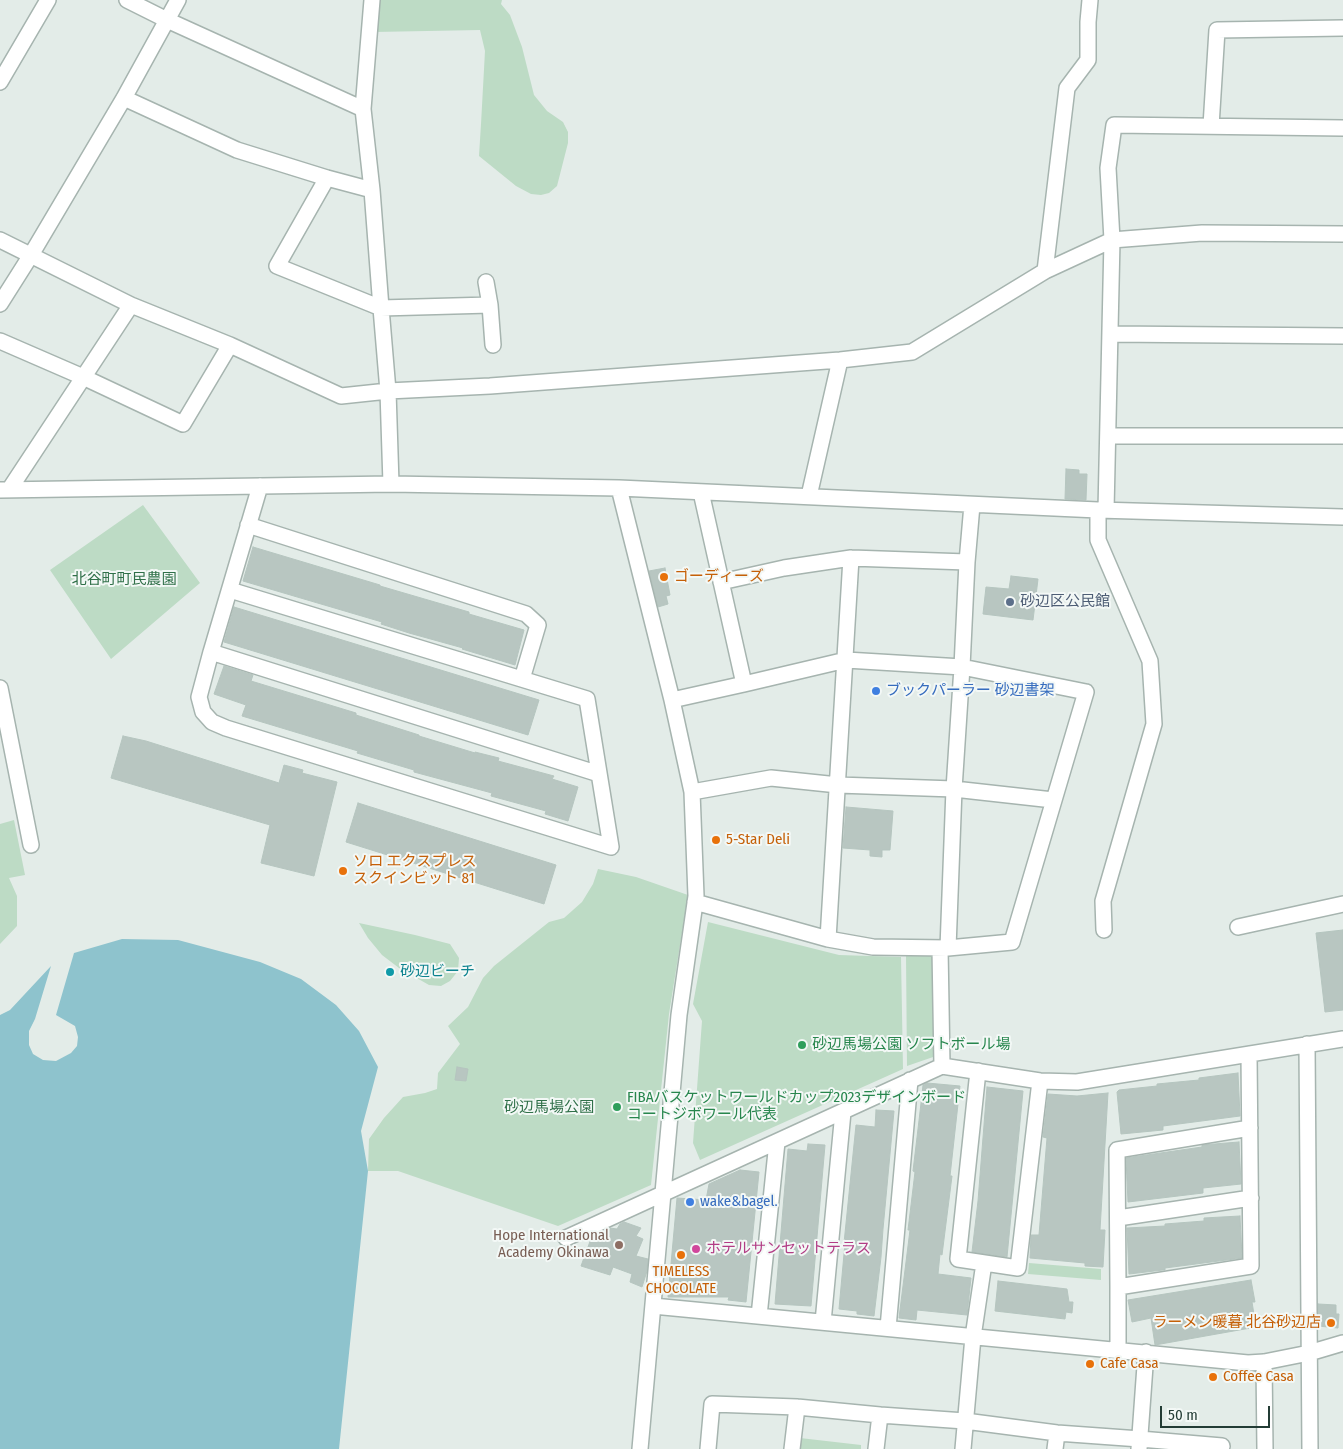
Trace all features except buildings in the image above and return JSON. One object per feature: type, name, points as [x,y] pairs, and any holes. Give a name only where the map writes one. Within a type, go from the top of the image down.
[{"type":"street","points":[[0,82],[48,0]]},
{"type":"street","points":[[127,0],[363,109]]},
{"type":"street","points":[[0,304],[124,98],[178,0]]},
{"type":"street","points":[[372,0],[363,109],[372,190],[388,391],[391,484]]},
{"type":"street","points":[[1045,271],[1067,88],[1088,60],[1090,0]]},
{"type":"street","points":[[1211,126],[1217,30],[1343,28]]},
{"type":"street","points":[[124,98],[237,150],[372,190]]},
{"type":"street","points":[[1104,930],[1103,901],[1154,724],[1150,661],[1098,540],[1108,436],[1112,240],[1108,168],[1114,125],[1343,128]]},
{"type":"street","points":[[327,178],[277,266],[381,308],[490,305]]},
{"type":"street","points":[[0,240],[131,305],[230,345],[341,396],[388,391],[490,386],[840,360],[912,352],[1045,271],[1112,240],[1202,233],[1343,234]]},
{"type":"street","points":[[486,282],[493,345]]},
{"type":"street","points":[[4,490],[131,305]]},
{"type":"street","points":[[1110,334],[1343,336]]},
{"type":"street","points":[[0,340],[184,424],[230,345]]},
{"type":"street","points":[[809,496],[840,360]]},
{"type":"street","points":[[1108,436],[1343,436]]},
{"type":"street","points":[[4,490],[391,484],[619,488],[972,505],[1343,516]]},
{"type":"street","points":[[230,590],[587,700],[611,847],[226,728],[212,722],[203,712],[199,697],[260,486]]},
{"type":"street","points":[[619,488],[672,700],[692,792],[696,896],[679,1015],[640,1449]]},
{"type":"street","points":[[702,492],[744,684]]},
{"type":"street","points":[[942,1066],[944,948],[972,505]]},
{"type":"street","points":[[248,525],[526,614],[538,624],[522,679]]},
{"type":"street","points":[[721,582],[784,568],[851,558],[967,562]]},
{"type":"street","points":[[828,939],[851,558]]},
{"type":"street","points":[[211,652],[599,774]]},
{"type":"street","points":[[672,700],[846,660],[962,667],[1086,692],[1012,942],[944,948],[873,947],[828,939],[695,902]]},
{"type":"street","points":[[0,688],[31,845]]},
{"type":"street","points":[[692,792],[771,778],[838,785],[954,789],[1054,800]]},
{"type":"street","points":[[1238,927],[1343,904]]},
{"type":"street","points":[[566,1238],[942,1066],[1040,1081],[1078,1082],[1343,1039]]},
{"type":"street","points":[[1307,1044],[1310,1449]]},
{"type":"street","points":[[1118,1287],[1252,1266],[1249,1054]]},
{"type":"street","points":[[978,1071],[958,1259],[1018,1268],[1040,1081]]},
{"type":"street","points":[[888,1328],[910,1080]]},
{"type":"street","points":[[823,1322],[842,1112]]},
{"type":"street","points":[[1118,1350],[1117,1150],[1250,1128]]},
{"type":"street","points":[[759,1316],[777,1142]]},
{"type":"street","points":[[1118,1218],[1251,1198]]},
{"type":"street","points":[[963,1449],[973,1337],[984,1263]]},
{"type":"street","points":[[653,1306],[1248,1363],[1264,1362],[1309,1353],[1343,1343]]},
{"type":"street","points":[[1140,1444],[1146,1352]]},
{"type":"street","points":[[1264,1362],[1265,1449]]},
{"type":"street","points":[[708,1449],[712,1404],[796,1407],[965,1421],[1140,1444],[1222,1446],[1221,1449]]},
{"type":"street","points":[[792,1449],[796,1407]]},
{"type":"street","points":[[876,1449],[880,1415]]},
{"type":"street","points":[[1055,1449],[1057,1433]]},
{"type":"green space","points":[[377,0],[502,0],[501,4],[510,15],[522,47],[534,95],[547,111],[563,122],[568,132],[568,143],[557,186],[549,193],[541,195],[531,194],[516,186],[479,156],[485,51],[480,30],[374,32]]},
{"type":"green space","name":"北谷町町民農園","points":[[143,505],[200,583],[111,659],[50,570]]},
{"type":"green space","points":[[14,820],[25,875],[9,878],[17,896],[17,926],[0,944],[0,824]]},
{"type":"green space","name":"砂辺馬場公園","points":[[598,869],[636,877],[688,895],[669,1014],[651,1185],[558,1226],[398,1171],[368,1171],[369,1139],[384,1118],[403,1097],[437,1089],[438,1073],[460,1044],[448,1026],[468,1007],[483,978],[494,966],[549,922],[564,918],[582,902],[593,884]]},
{"type":"green space","name":"砂辺馬場公園 ソフトボール場","points":[[708,922],[839,955],[901,957],[903,1069],[700,1160],[693,1143],[702,1021],[693,1004]]},
{"type":"green space","points":[[359,923],[450,944],[459,958],[458,971],[450,981],[441,986],[429,985],[399,968],[382,955]]},
{"type":"green space","points":[[906,956],[936,956],[936,1056],[907,1066]]},
{"type":"green space","points":[[1029,1263],[1101,1269],[1101,1280],[1028,1274]]},
{"type":"green space","points":[[800,1438],[861,1445],[861,1449],[799,1449]]},
{"type":"water","points":[[122,939],[178,940],[260,962],[301,979],[336,1005],[359,1031],[378,1067],[361,1131],[368,1171],[339,1449],[0,1449],[0,1015],[10,1010],[51,966],[35,1019],[29,1031],[29,1045],[33,1054],[43,1060],[56,1061],[71,1053],[77,1046],[78,1037],[75,1026],[56,1015],[74,953]]},
{"type":"place","name":"ゴーディーズ","points":[[664,577]]},
{"type":"place","name":"砂辺区公民館","points":[[1010,602]]},
{"type":"place","name":"ブックパーラー 砂辺書架","points":[[876,691]]},
{"type":"place","name":"5-Star Deli","points":[[716,840]]},
{"type":"place","name":"ソロ エクスプレス スクインビット 81","points":[[343,871]]},
{"type":"place","name":"砂辺ビーチ","points":[[390,972]]},
{"type":"place","name":"砂辺馬場公園 ソフトボール場","points":[[802,1045]]},
{"type":"place","name":"FIBAバスケットワールドカップ2023デザインボード コートジボワール代表","points":[[617,1107]]},
{"type":"place","name":"wake&bagel.","points":[[690,1202]]},
{"type":"place","name":"Hope International Academy Okinawa","points":[[619,1245]]},
{"type":"place","name":"ホテルサンセットテラス","points":[[696,1249]]},
{"type":"place","name":"TIMELESS CHOCOLATE","points":[[681,1255]]},
{"type":"place","name":"ラーメン暖暮 北谷砂辺店","points":[[1331,1323]]},
{"type":"place","name":"Cafe Casa","points":[[1090,1364]]},
{"type":"place","name":"Coffee Casa","points":[[1213,1377]]}]
